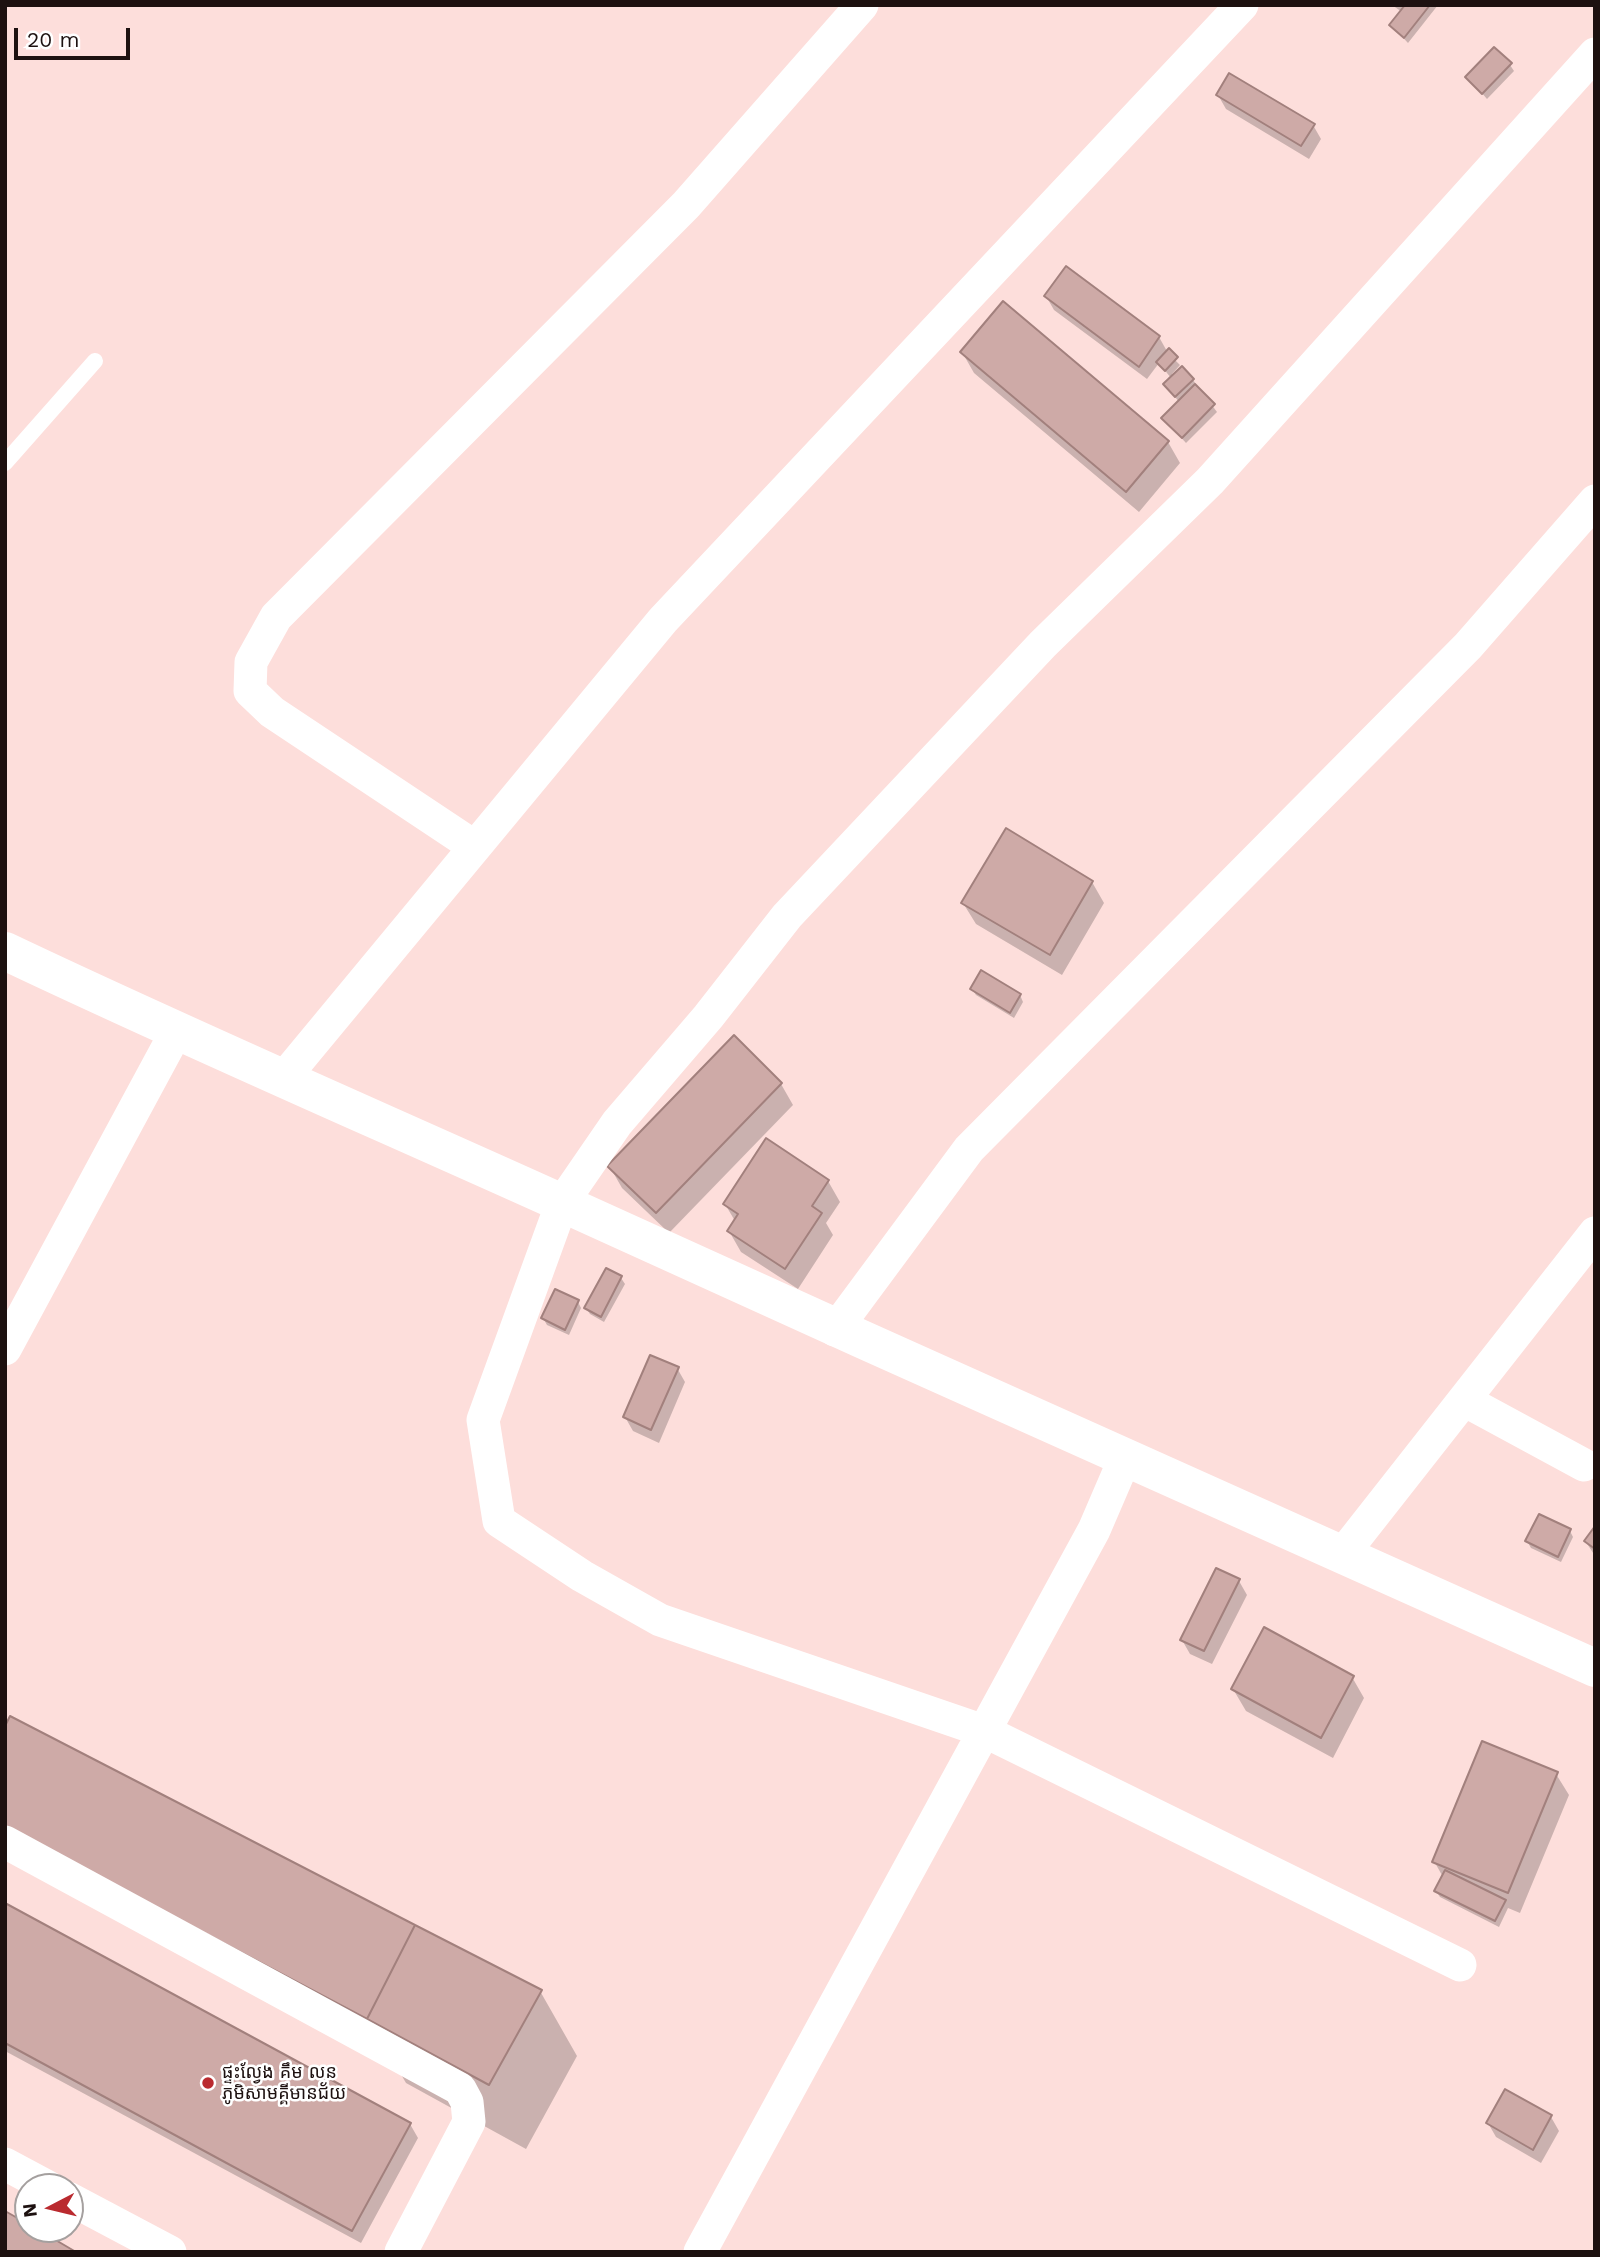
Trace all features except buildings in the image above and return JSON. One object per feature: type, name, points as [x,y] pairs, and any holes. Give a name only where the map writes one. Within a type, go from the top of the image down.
[{"type":"street","points":[[475,847],[272,712],[250,691],[251,662],[276,617],[686,205],[862,5]]},
{"type":"street","points":[[282,1080],[663,620],[1242,5]]},
{"type":"street","points":[[1460,1965],[984,1731],[660,1620],[582,1576],[499,1521],[482,1420],[562,1203],[617,1123],[708,1017],[787,916],[1043,644],[1209,481],[1595,54]]},
{"type":"street","points":[[835,1329],[969,1149],[1468,646],[1595,501]]},
{"type":"street","points":[[5,951],[282,1080],[562,1203],[835,1329],[1595,1668]]},
{"type":"street","points":[[5,1349],[176,1032]]},
{"type":"street","points":[[1342,1555],[1595,1233]]},
{"type":"street","points":[[1464,1400],[1584,1465]]},
{"type":"street","points":[[700,2252],[1094,1530],[1125,1458]]},
{"type":"street","points":[[5,1842],[460,2089],[467,2102],[470,2122],[401,2252]]},
{"type":"street","points":[[5,2164],[22,2173]]},
{"type":"street","points":[[84,2206],[170,2252]]},
{"type":"lane","points":[[5,463],[94,361]]},
{"type":"place","name":"ផ្ទះល្វែង គឹម លន ភូមិសាមគ្គីមានជ័យ","points":[[208,2083]]}]
